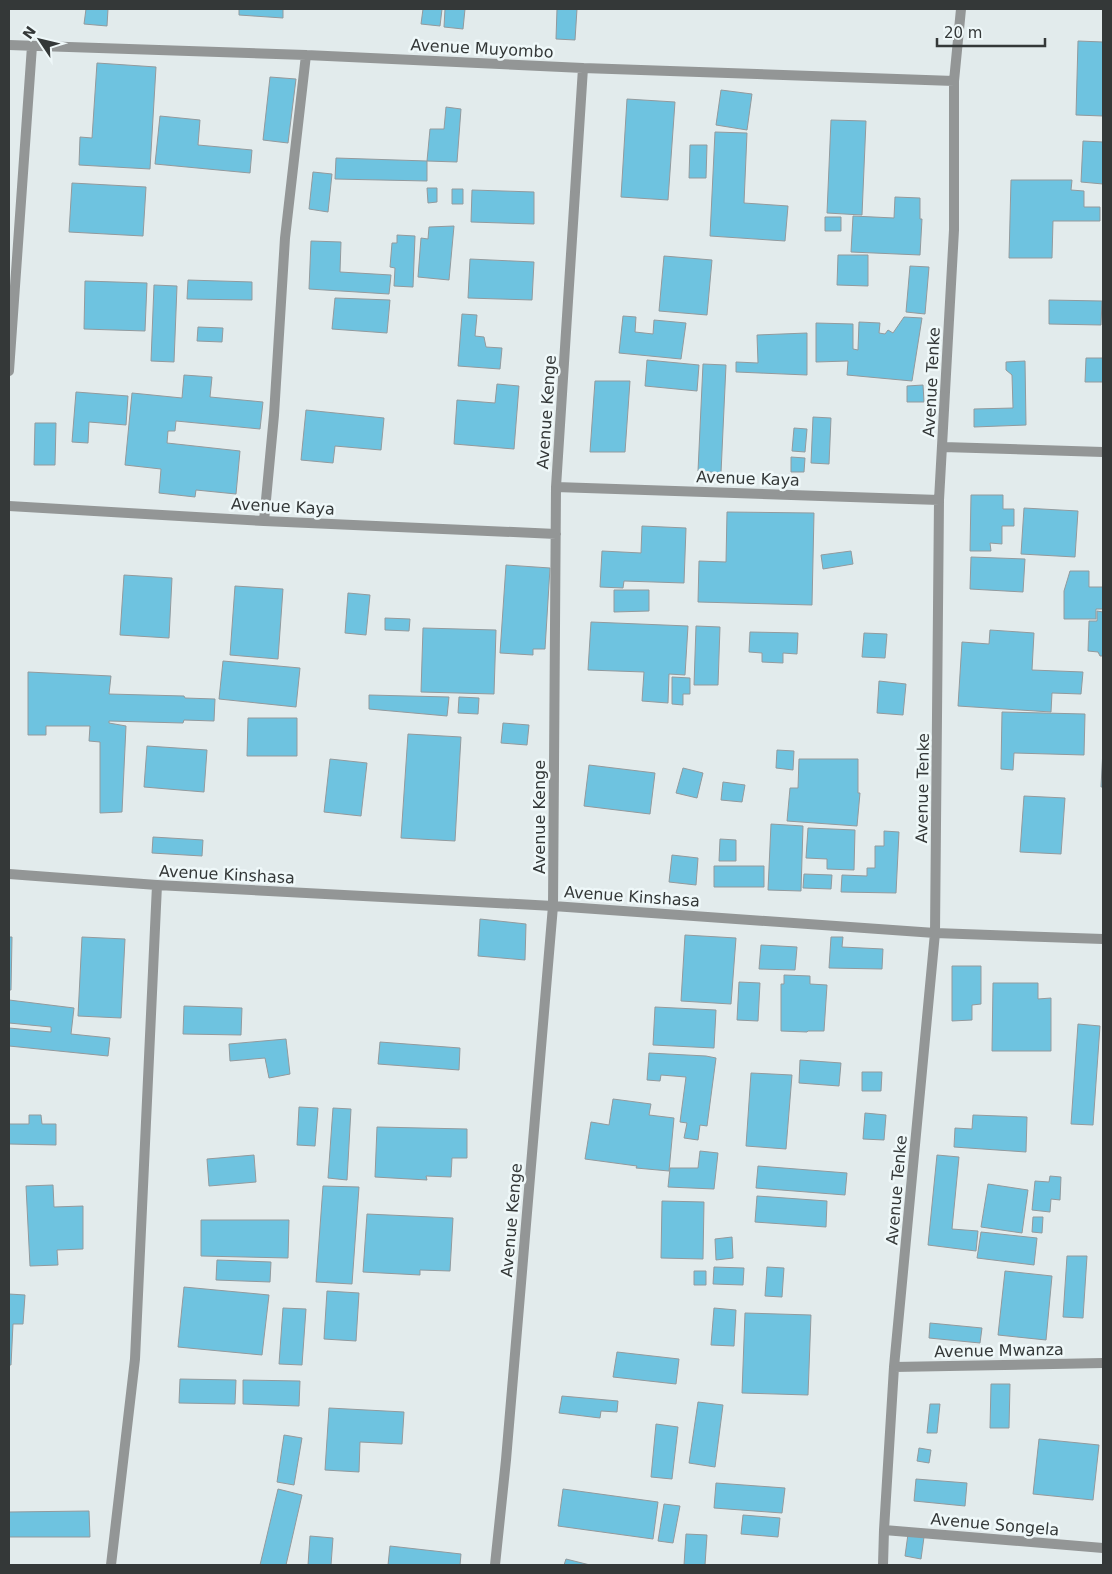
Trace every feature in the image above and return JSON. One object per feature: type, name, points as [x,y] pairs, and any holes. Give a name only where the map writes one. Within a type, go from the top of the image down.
[{"type":"street","name":"Avenue Tenke","points":[[883,1565],[894,1367],[935,932],[939,500],[954,230],[954,81],[961,9]]},
{"type":"street","name":"Avenue Muyombo","points":[[9,45],[954,81]]},
{"type":"street","points":[[9,371],[32,46]]},
{"type":"street","points":[[264,521],[274,414],[284,238],[306,55]]},
{"type":"street","name":"Avenue Kenge","points":[[495,1565],[507,1450],[553,906],[556,487],[583,68]]},
{"type":"street","points":[[943,447],[1103,452]]},
{"type":"street","name":"Avenue Kaya","points":[[556,487],[939,500]]},
{"type":"street","name":"Avenue Kaya","points":[[9,506],[264,521],[556,534]]},
{"type":"street","name":"Avenue Kinshasa","points":[[9,874],[157,885],[553,906],[935,932],[1103,939]]},
{"type":"street","points":[[111,1565],[136,1358],[157,885]]},
{"type":"street","name":"Avenue Mwanza","points":[[894,1367],[1103,1363]]},
{"type":"street","name":"Avenue Songela","points":[[884,1530],[1103,1548]]},
{"type":"building","points":[[86,9],[108,9],[107,26],[84,24]]},
{"type":"building","points":[[239,9],[283,9],[283,18],[239,15]]},
{"type":"building","points":[[423,9],[442,9],[440,26],[421,24]]},
{"type":"building","points":[[445,9],[465,9],[463,29],[444,27]]},
{"type":"building","points":[[557,9],[577,9],[575,40],[556,39]]},
{"type":"building","points":[[1078,41],[1103,42],[1103,116],[1076,115]]},
{"type":"building","points":[[97,63],[156,67],[150,169],[79,165],[80,137],[92,138]]},
{"type":"building","points":[[270,77],[296,79],[288,143],[263,140]]},
{"type":"building","points":[[721,90],[752,94],[747,130],[716,125]]},
{"type":"building","points":[[627,99],[675,102],[668,200],[621,197]]},
{"type":"building","points":[[446,107],[461,109],[457,162],[427,161],[430,129],[444,129]]},
{"type":"building","points":[[160,116],[200,120],[198,145],[252,150],[250,173],[155,164]]},
{"type":"building","points":[[831,120],[866,121],[862,215],[827,213]]},
{"type":"building","points":[[715,132],[747,133],[744,203],[788,206],[785,241],[710,236]]},
{"type":"building","points":[[1083,141],[1103,142],[1103,184],[1081,182]]},
{"type":"building","points":[[690,145],[707,145],[706,178],[689,178]]},
{"type":"building","points":[[336,158],[427,161],[427,181],[335,179]]},
{"type":"building","points":[[313,172],[332,174],[328,212],[309,209]]},
{"type":"building","points":[[1011,180],[1072,180],[1071,190],[1084,191],[1084,207],[1100,207],[1100,221],[1053,221],[1052,258],[1009,258]]},
{"type":"building","points":[[72,183],[146,187],[143,236],[69,232]]},
{"type":"building","points":[[427,188],[437,188],[437,202],[428,203]]},
{"type":"building","points":[[452,189],[463,189],[463,204],[452,204]]},
{"type":"building","points":[[472,190],[534,192],[534,224],[471,222]]},
{"type":"building","points":[[895,197],[920,198],[920,219],[922,219],[920,255],[851,252],[853,216],[894,218]]},
{"type":"building","points":[[825,217],[841,217],[841,231],[825,231]]},
{"type":"building","points":[[454,226],[449,280],[418,277],[421,238],[428,239],[429,227]]},
{"type":"building","points":[[397,235],[415,236],[413,287],[394,286],[395,268],[390,267],[392,243],[397,243]]},
{"type":"building","points":[[311,241],[341,242],[340,272],[391,275],[389,294],[309,289]]},
{"type":"building","points":[[838,255],[868,255],[868,286],[837,285]]},
{"type":"building","points":[[664,256],[712,260],[707,315],[659,311]]},
{"type":"building","points":[[470,259],[534,262],[532,300],[468,298]]},
{"type":"building","points":[[910,266],[929,267],[925,314],[906,312]]},
{"type":"building","points":[[188,280],[252,282],[252,300],[187,299]]},
{"type":"building","points":[[85,281],[147,283],[145,331],[84,329]]},
{"type":"building","points":[[154,285],[177,286],[174,362],[151,361]]},
{"type":"building","points":[[335,298],[390,300],[387,333],[332,329]]},
{"type":"building","points":[[1049,300],[1102,301],[1101,325],[1049,324]]},
{"type":"building","points":[[462,314],[477,315],[475,336],[484,337],[486,347],[502,348],[500,369],[458,366]]},
{"type":"building","points":[[623,316],[636,317],[635,332],[653,334],[654,320],[686,323],[681,359],[619,353]]},
{"type":"building","points":[[904,317],[922,318],[912,381],[847,375],[848,361],[816,362],[816,323],[853,324],[853,349],[858,350],[859,322],[880,323],[879,333],[885,334],[888,330],[893,333]]},
{"type":"building","points":[[198,327],[223,328],[222,342],[197,341]]},
{"type":"building","points":[[807,333],[807,375],[736,372],[736,362],[758,363],[757,335]]},
{"type":"building","points":[[1086,358],[1103,358],[1103,382],[1085,382]]},
{"type":"building","points":[[647,360],[699,365],[697,391],[645,386]]},
{"type":"building","points":[[1025,361],[1026,425],[974,427],[974,409],[1013,408],[1012,375],[1006,370],[1006,362]]},
{"type":"building","points":[[703,364],[726,365],[721,473],[698,471]]},
{"type":"building","points":[[184,375],[212,377],[210,397],[263,402],[260,429],[176,421],[175,431],[168,431],[167,443],[240,451],[236,494],[196,490],[195,497],[159,493],[161,469],[125,465],[132,393],[182,398]]},
{"type":"building","points":[[595,381],[630,381],[625,452],[590,452]]},
{"type":"building","points":[[497,384],[519,386],[514,449],[454,444],[457,400],[495,403]]},
{"type":"building","points":[[923,385],[924,402],[907,402],[907,386]]},
{"type":"building","points":[[76,392],[128,396],[126,425],[89,422],[88,443],[72,442]]},
{"type":"building","points":[[306,410],[384,418],[381,450],[335,446],[333,463],[301,460]]},
{"type":"building","points":[[813,417],[831,418],[829,464],[811,463]]},
{"type":"building","points":[[35,423],[56,423],[55,465],[34,465]]},
{"type":"building","points":[[794,428],[807,429],[805,452],[792,451]]},
{"type":"building","points":[[791,457],[805,458],[804,472],[791,472]]},
{"type":"building","points":[[971,495],[1003,495],[1003,509],[1014,509],[1014,526],[1002,526],[1002,544],[990,543],[991,551],[970,551]]},
{"type":"building","points":[[1024,508],[1078,511],[1075,557],[1021,554]]},
{"type":"building","points":[[727,512],[814,513],[812,605],[698,602],[699,561],[726,562]]},
{"type":"building","points":[[642,526],[686,528],[684,583],[624,581],[623,588],[600,587],[602,551],[641,553]]},
{"type":"building","points":[[851,551],[853,564],[823,569],[821,555]]},
{"type":"building","points":[[971,557],[1025,559],[1023,592],[970,589]]},
{"type":"building","points":[[506,565],[550,568],[545,649],[533,649],[533,655],[500,653]]},
{"type":"building","points":[[1070,571],[1089,571],[1089,587],[1103,587],[1103,609],[1096,609],[1096,619],[1064,619],[1064,591]]},
{"type":"building","points":[[124,575],[172,578],[169,638],[120,635]]},
{"type":"building","points":[[235,586],[283,589],[278,659],[230,655]]},
{"type":"building","points":[[614,590],[649,590],[649,611],[614,612]]},
{"type":"building","points":[[348,593],[370,595],[366,635],[345,633]]},
{"type":"building","points":[[1097,611],[1103,612],[1103,656],[1100,656],[1098,652],[1088,651],[1089,621],[1097,621]]},
{"type":"building","points":[[385,618],[410,619],[409,631],[385,630]]},
{"type":"building","points":[[591,622],[688,626],[685,675],[669,674],[668,703],[642,701],[644,672],[588,670]]},
{"type":"building","points":[[696,626],[720,627],[718,685],[694,685]]},
{"type":"building","points":[[423,628],[496,630],[494,694],[421,692]]},
{"type":"building","points":[[990,630],[1034,633],[1032,670],[1083,672],[1081,694],[1052,693],[1051,712],[958,706],[962,642],[989,644]]},
{"type":"building","points":[[750,632],[798,633],[797,654],[783,653],[783,663],[762,662],[762,653],[749,652]]},
{"type":"building","points":[[864,633],[887,634],[885,658],[862,657]]},
{"type":"building","points":[[223,661],[300,668],[296,707],[219,699]]},
{"type":"building","points":[[28,672],[111,676],[109,694],[184,696],[185,698],[215,699],[214,721],[184,720],[183,723],[109,721],[109,723],[126,726],[122,812],[100,813],[100,742],[89,741],[90,726],[46,726],[46,735],[28,735]]},
{"type":"building","points":[[672,677],[690,678],[690,694],[683,694],[683,705],[672,704]]},
{"type":"building","points":[[879,681],[906,684],[903,715],[877,713]]},
{"type":"building","points":[[369,695],[449,697],[447,716],[369,709]]},
{"type":"building","points":[[459,697],[479,698],[478,714],[458,713]]},
{"type":"building","points":[[1002,712],[1085,714],[1084,755],[1014,753],[1013,770],[1001,769]]},
{"type":"building","points":[[248,718],[297,718],[297,756],[247,756]]},
{"type":"building","points":[[503,723],[529,725],[527,745],[501,743]]},
{"type":"building","points":[[408,734],[461,737],[455,841],[401,838]]},
{"type":"building","points":[[147,746],[207,750],[204,792],[144,787]]},
{"type":"building","points":[[1103,749],[1103,787],[1101,787]]},
{"type":"building","points":[[777,750],[794,751],[793,770],[776,768]]},
{"type":"building","points":[[330,759],[367,763],[361,816],[324,812]]},
{"type":"building","points":[[799,759],[858,759],[858,793],[860,793],[857,826],[787,821],[790,788],[798,788]]},
{"type":"building","points":[[589,765],[655,773],[650,814],[584,806]]},
{"type":"building","points":[[683,768],[703,773],[697,798],[676,793]]},
{"type":"building","points":[[723,782],[745,785],[742,802],[721,800]]},
{"type":"building","points":[[1024,796],[1065,798],[1061,854],[1020,852]]},
{"type":"building","points":[[771,824],[803,826],[801,891],[768,890]]},
{"type":"building","points":[[808,828],[855,830],[854,870],[827,869],[827,859],[806,858]]},
{"type":"building","points":[[884,831],[899,832],[896,893],[841,892],[842,875],[867,876],[867,868],[875,868],[875,846],[884,846]]},
{"type":"building","points":[[153,837],[203,840],[202,856],[152,853]]},
{"type":"building","points":[[720,839],[736,840],[736,861],[719,861]]},
{"type":"building","points":[[672,855],[698,858],[696,885],[669,882]]},
{"type":"building","points":[[714,866],[764,866],[764,887],[714,887]]},
{"type":"building","points":[[804,874],[832,875],[831,889],[803,888]]},
{"type":"building","points":[[480,919],[526,924],[525,960],[478,956]]},
{"type":"building","points":[[685,935],[736,938],[731,1004],[681,1001]]},
{"type":"building","points":[[9,937],[12,937],[11,990],[9,990]]},
{"type":"building","points":[[82,937],[125,939],[121,1018],[78,1016]]},
{"type":"building","points":[[831,937],[843,937],[842,947],[883,949],[882,969],[829,968]]},
{"type":"building","points":[[761,945],[797,947],[795,970],[759,969]]},
{"type":"building","points":[[952,966],[981,966],[981,1004],[972,1005],[972,1020],[952,1021]]},
{"type":"building","points":[[784,975],[810,976],[810,984],[827,985],[824,1031],[781,1031],[781,984],[784,984]]},
{"type":"building","points":[[739,982],[760,983],[758,1021],[737,1020]]},
{"type":"building","points":[[993,983],[1038,983],[1038,999],[1051,998],[1051,1051],[992,1051]]},
{"type":"building","points":[[9,1000],[74,1008],[71,1034],[110,1038],[108,1056],[9,1046],[9,1028],[51,1032],[51,1027],[9,1023]]},
{"type":"building","points":[[184,1006],[242,1008],[241,1035],[183,1034]]},
{"type":"building","points":[[655,1007],[716,1010],[714,1048],[653,1045]]},
{"type":"building","points":[[1078,1024],[1100,1026],[1093,1125],[1071,1124]]},
{"type":"building","points":[[286,1039],[290,1074],[269,1078],[265,1058],[230,1061],[229,1044]]},
{"type":"building","points":[[380,1042],[460,1048],[459,1070],[378,1064]]},
{"type":"building","points":[[649,1053],[716,1058],[707,1126],[700,1125],[698,1140],[684,1138],[687,1123],[680,1122],[686,1077],[661,1075],[660,1081],[647,1080]]},
{"type":"building","points":[[800,1060],[841,1063],[839,1086],[799,1083]]},
{"type":"building","points":[[862,1072],[882,1072],[881,1091],[862,1091]]},
{"type":"building","points":[[751,1073],[792,1075],[786,1149],[746,1146]]},
{"type":"building","points":[[613,1099],[651,1104],[649,1115],[674,1118],[669,1171],[636,1168],[637,1166],[585,1159],[591,1122],[609,1125]]},
{"type":"building","points":[[299,1107],[318,1108],[315,1146],[297,1145]]},
{"type":"building","points":[[333,1108],[351,1109],[347,1180],[328,1178]]},
{"type":"building","points":[[865,1113],[886,1115],[884,1140],[863,1139]]},
{"type":"building","points":[[29,1115],[41,1115],[42,1124],[56,1124],[56,1145],[9,1144],[9,1124],[29,1124]]},
{"type":"building","points":[[973,1115],[1027,1117],[1026,1152],[954,1147],[955,1128],[972,1129]]},
{"type":"building","points":[[377,1127],[467,1129],[467,1158],[452,1158],[451,1177],[426,1176],[427,1180],[375,1177]]},
{"type":"building","points":[[700,1151],[718,1153],[714,1189],[668,1187],[670,1168],[698,1168]]},
{"type":"building","points":[[254,1155],[256,1182],[209,1186],[207,1159]]},
{"type":"building","points":[[937,1155],[959,1157],[952,1229],[978,1231],[976,1251],[928,1245]]},
{"type":"building","points":[[758,1166],[847,1173],[845,1195],[756,1188]]},
{"type":"building","points":[[1050,1176],[1061,1177],[1060,1200],[1051,1199],[1050,1212],[1032,1210],[1035,1181],[1049,1182]]},
{"type":"building","points":[[988,1184],[1028,1190],[1022,1233],[981,1227]]},
{"type":"building","points":[[53,1185],[54,1207],[83,1206],[83,1249],[57,1250],[58,1265],[30,1266],[26,1186]]},
{"type":"building","points":[[323,1186],[359,1187],[352,1284],[316,1282]]},
{"type":"building","points":[[757,1196],[827,1201],[826,1227],[755,1222]]},
{"type":"building","points":[[662,1201],[704,1202],[703,1259],[661,1258]]},
{"type":"building","points":[[367,1214],[453,1218],[450,1271],[420,1270],[420,1275],[363,1272]]},
{"type":"building","points":[[1033,1217],[1043,1217],[1042,1233],[1032,1232]]},
{"type":"building","points":[[201,1220],[289,1220],[288,1258],[201,1256]]},
{"type":"building","points":[[981,1232],[1037,1238],[1034,1265],[977,1258]]},
{"type":"building","points":[[732,1237],[733,1258],[716,1260],[715,1239]]},
{"type":"building","points":[[1067,1256],[1087,1256],[1083,1318],[1063,1317]]},
{"type":"building","points":[[217,1260],[271,1262],[270,1282],[216,1280]]},
{"type":"building","points":[[714,1267],[744,1268],[743,1285],[713,1284]]},
{"type":"building","points":[[767,1267],[784,1268],[782,1297],[765,1296]]},
{"type":"building","points":[[694,1271],[706,1271],[706,1285],[694,1285]]},
{"type":"building","points":[[1005,1271],[1052,1276],[1046,1340],[998,1335]]},
{"type":"building","points":[[184,1287],[269,1295],[262,1355],[178,1347]]},
{"type":"building","points":[[327,1291],[359,1293],[356,1341],[324,1339]]},
{"type":"building","points":[[9,1294],[25,1295],[23,1324],[13,1324],[11,1365],[9,1365]]},
{"type":"building","points":[[283,1308],[306,1309],[302,1365],[279,1364]]},
{"type":"building","points":[[714,1308],[736,1310],[734,1346],[711,1345]]},
{"type":"building","points":[[745,1313],[811,1315],[808,1395],[742,1393]]},
{"type":"building","points":[[930,1323],[982,1328],[980,1343],[929,1338]]},
{"type":"building","points":[[617,1352],[679,1359],[676,1384],[613,1377]]},
{"type":"building","points":[[180,1379],[236,1380],[235,1404],[179,1403]]},
{"type":"building","points":[[243,1380],[300,1381],[299,1406],[243,1404]]},
{"type":"building","points":[[991,1384],[1010,1384],[1009,1428],[990,1428]]},
{"type":"building","points":[[562,1396],[618,1401],[617,1412],[601,1411],[600,1418],[559,1413]]},
{"type":"building","points":[[698,1402],[723,1405],[715,1467],[689,1463]]},
{"type":"building","points":[[930,1404],[940,1404],[937,1433],[927,1433]]},
{"type":"building","points":[[329,1408],[404,1412],[402,1444],[360,1442],[359,1472],[325,1470]]},
{"type":"building","points":[[656,1424],[678,1427],[672,1479],[651,1477]]},
{"type":"building","points":[[284,1435],[302,1438],[294,1485],[277,1482]]},
{"type":"building","points":[[1039,1439],[1099,1445],[1093,1500],[1033,1494]]},
{"type":"building","points":[[919,1448],[931,1450],[929,1463],[917,1461]]},
{"type":"building","points":[[916,1479],[967,1483],[965,1506],[914,1501]]},
{"type":"building","points":[[716,1483],[785,1488],[782,1513],[714,1508]]},
{"type":"building","points":[[278,1489],[302,1495],[286,1565],[260,1565]]},
{"type":"building","points":[[563,1489],[658,1502],[653,1539],[558,1526]]},
{"type":"building","points":[[664,1504],[680,1506],[673,1543],[658,1541]]},
{"type":"building","points":[[89,1511],[90,1537],[9,1537],[9,1512]]},
{"type":"building","points":[[743,1515],[780,1518],[778,1537],[741,1534]]},
{"type":"building","points":[[686,1534],[707,1535],[705,1565],[684,1565]]},
{"type":"building","points":[[908,1534],[924,1537],[921,1559],[905,1556]]},
{"type":"building","points":[[310,1536],[333,1538],[331,1565],[308,1565]]},
{"type":"building","points":[[390,1546],[461,1554],[460,1565],[388,1565]]},
{"type":"building","points":[[566,1559],[590,1565],[564,1565]]}]
